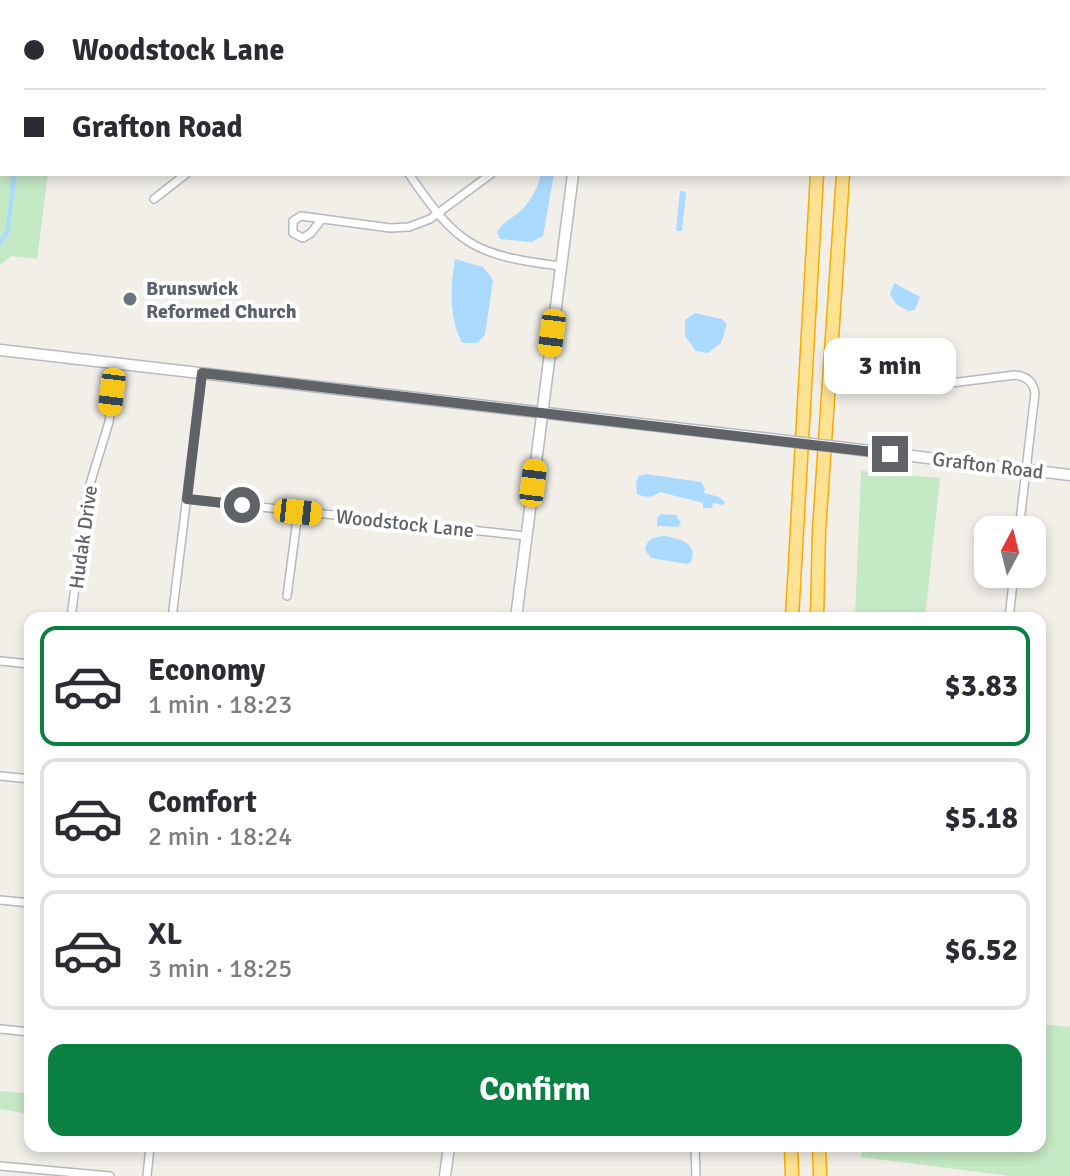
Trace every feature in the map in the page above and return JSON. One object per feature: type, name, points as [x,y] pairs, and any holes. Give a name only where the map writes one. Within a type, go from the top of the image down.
[{"type":"highway","points":[[792,612],[817,176]]},
{"type":"highway","points":[[817,612],[819,531],[843,176]]},
{"type":"highway","points":[[791,1152],[792,1176]]},
{"type":"highway","points":[[819,1152],[820,1176]]},
{"type":"street","points":[[154,199],[183,176]]},
{"type":"street","points":[[410,176],[456,233],[482,250],[511,260],[560,266]]},
{"type":"street","points":[[321,220],[400,228],[420,224],[488,176]]},
{"type":"street","points":[[517,612],[573,176]]},
{"type":"street","name":"Grafton Road","points":[[0,350],[1070,475]]},
{"type":"street","name":"Hudak Drive","points":[[72,612],[87,494],[109,422],[116,363]]},
{"type":"street","points":[[173,612],[202,373]]},
{"type":"street","points":[[912,381],[943,384],[1015,375],[1027,378],[1035,393],[1021,516]]},
{"type":"street","name":"Woodstock Lane","points":[[187,499],[526,536]]},
{"type":"street","points":[[287,596],[298,512]]},
{"type":"street","points":[[1010,612],[1012,588]]},
{"type":"street","points":[[0,661],[24,663]]},
{"type":"street","points":[[0,776],[24,778]]},
{"type":"street","points":[[0,900],[24,902]]},
{"type":"street","points":[[0,1029],[24,1031]]},
{"type":"street","points":[[147,1176],[149,1152]]},
{"type":"street","points":[[445,1176],[448,1152]]},
{"type":"street","points":[[695,1152],[696,1176]]},
{"type":"street","points":[[0,1166],[110,1176]]},
{"type":"green space","points":[[0,176],[48,176],[37,259],[11,256],[0,265]]},
{"type":"green space","points":[[861,471],[940,478],[926,612],[855,612]]},
{"type":"green space","points":[[1046,1025],[1070,1027],[1070,1176],[1009,1176],[861,1157],[862,1152],[1046,1152]]},
{"type":"green space","points":[[0,1091],[24,1093],[24,1113],[0,1109]]},
{"type":"water","points":[[12,176],[17,176],[9,234],[0,246],[0,239],[6,230]]},
{"type":"water","points":[[540,176],[554,176],[543,236],[531,242],[500,239],[497,232],[521,210]]},
{"type":"water","points":[[680,191],[686,192],[682,231],[676,231]]},
{"type":"water","points":[[455,259],[483,267],[493,280],[485,335],[477,343],[462,343],[455,323],[452,291]]},
{"type":"water","points":[[894,283],[920,297],[915,310],[908,311],[896,304],[890,294]]},
{"type":"water","points":[[695,313],[722,319],[727,324],[721,343],[708,353],[696,351],[685,336],[685,320]]},
{"type":"water","points":[[646,474],[701,482],[704,493],[725,502],[703,508],[703,503],[660,492],[649,497],[637,494],[636,482],[639,476]]},
{"type":"water","points":[[661,514],[676,515],[681,523],[678,527],[657,526],[657,518]]},
{"type":"water","points":[[665,536],[690,546],[691,562],[651,558],[645,550],[647,543]]},
{"type":"place","name":"Brunswick Reformed Church","points":[[130,299]]},
{"type":"route","points":[[242,505],[187,499],[202,373],[890,454]]}]
